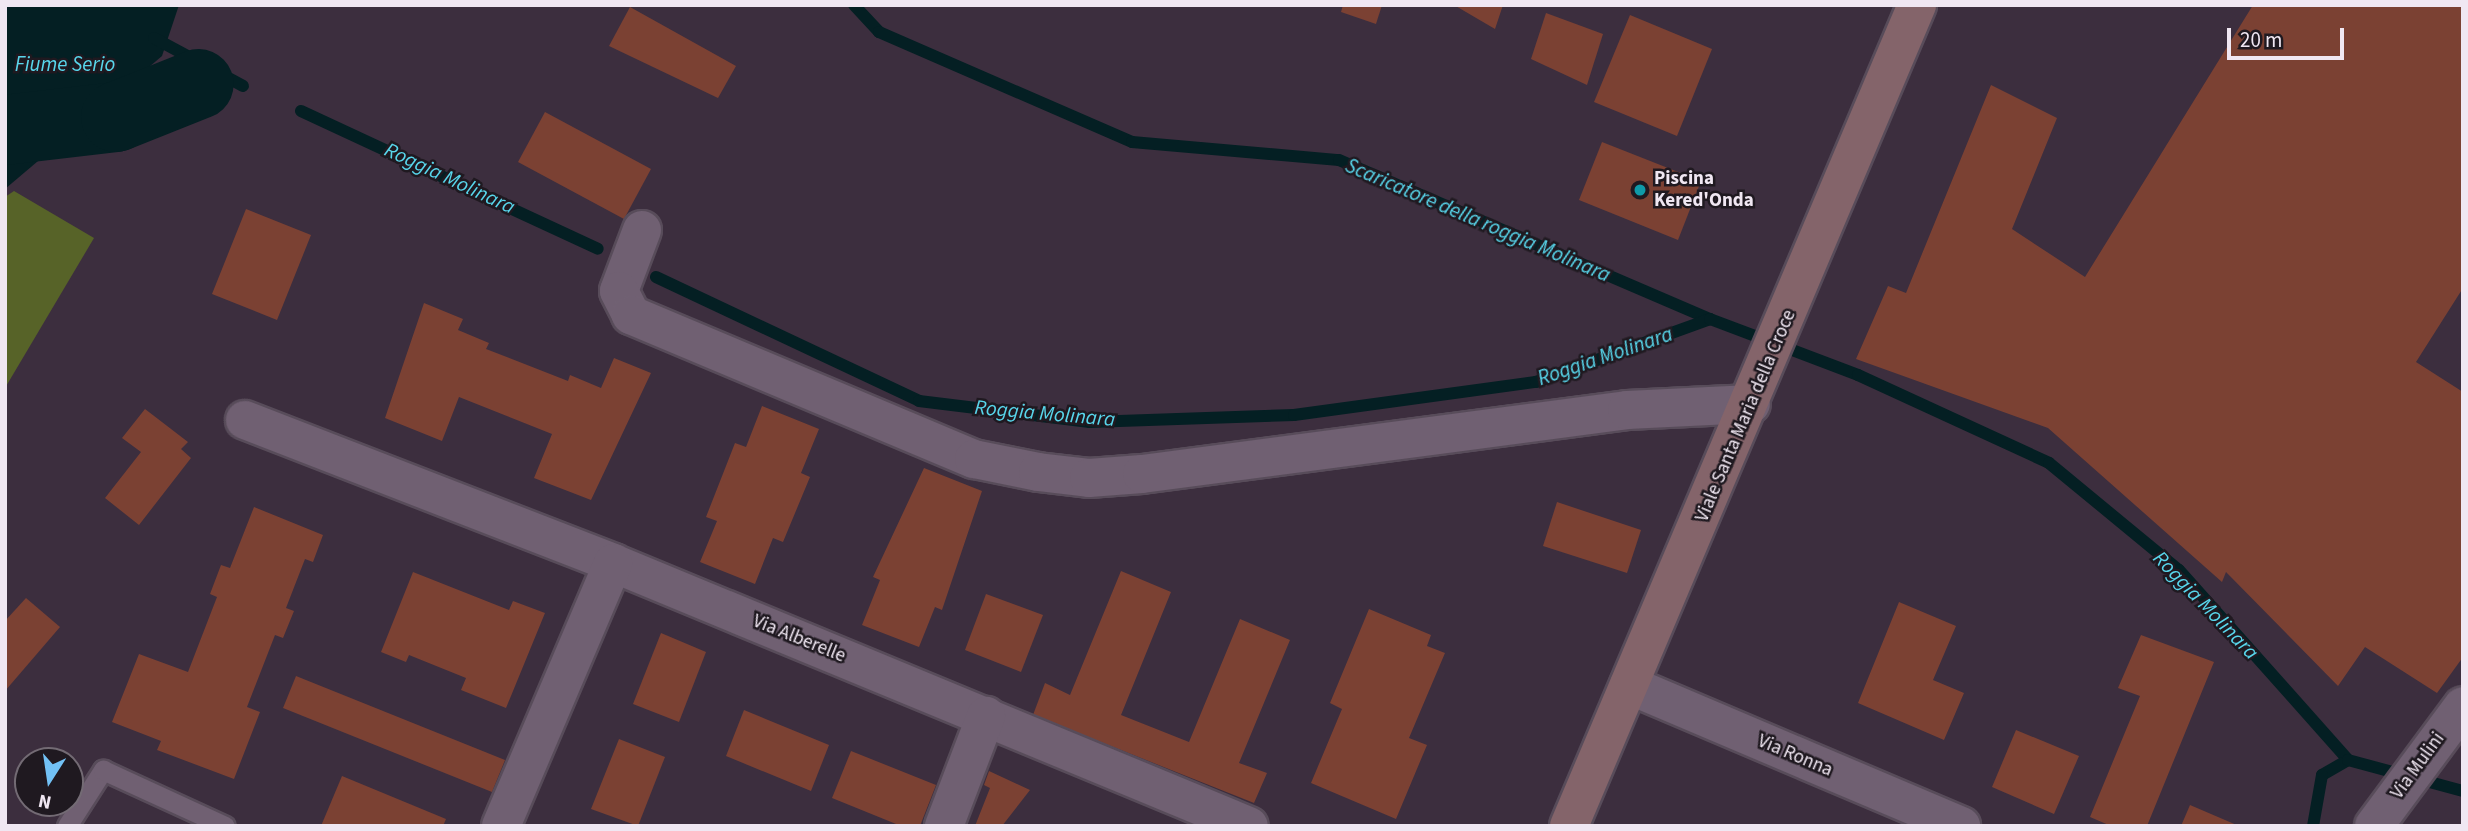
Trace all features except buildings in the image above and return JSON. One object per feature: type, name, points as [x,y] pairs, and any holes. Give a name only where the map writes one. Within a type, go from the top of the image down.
[{"type":"main road","name":"Viale Santa Maria della Croce","points":[[1569,826],[1777,344],[1917,5]]},
{"type":"street","points":[[642,230],[619,291],[631,316],[974,459],[1038,471],[1089,478],[1142,474],[1627,410],[1751,404]]},
{"type":"street","name":"Via Alberelle","points":[[245,420],[612,563],[1249,826]]},
{"type":"street","points":[[501,826],[612,563]]},
{"type":"street","name":"Via Ronna","points":[[1629,685],[1961,826]]},
{"type":"street","name":"Via Mulini","points":[[2374,826],[2463,706]]},
{"type":"street","points":[[944,826],[986,716]]},
{"type":"lane","points":[[67,826],[103,770],[225,826]]},
{"type":"green space","points":[[14,191],[94,238],[5,388],[5,197]]},
{"type":"water","name":"Fiume Serio","points":[[5,5],[179,5],[162,56],[5,189]]},
{"type":"waterway","name":"Scaricatore della roggia Molinara","points":[[854,5],[879,32],[1132,142],[1339,160],[1710,319]]},
{"type":"waterway","points":[[154,38],[243,86]]},
{"type":"waterway","points":[[5,130],[116,117],[199,84]]},
{"type":"waterway","name":"Roggia Molinara","points":[[301,111],[598,249]]},
{"type":"waterway","name":"Roggia Molinara","points":[[656,277],[919,401],[1090,422],[1294,415],[1536,382],[1710,319],[1858,375],[2049,463],[2179,570],[2348,760],[2322,775],[2313,826]]},
{"type":"waterway","points":[[2348,760],[2463,791]]},
{"type":"place","name":"Piscina Kered'Onda","points":[[1640,190]]}]
